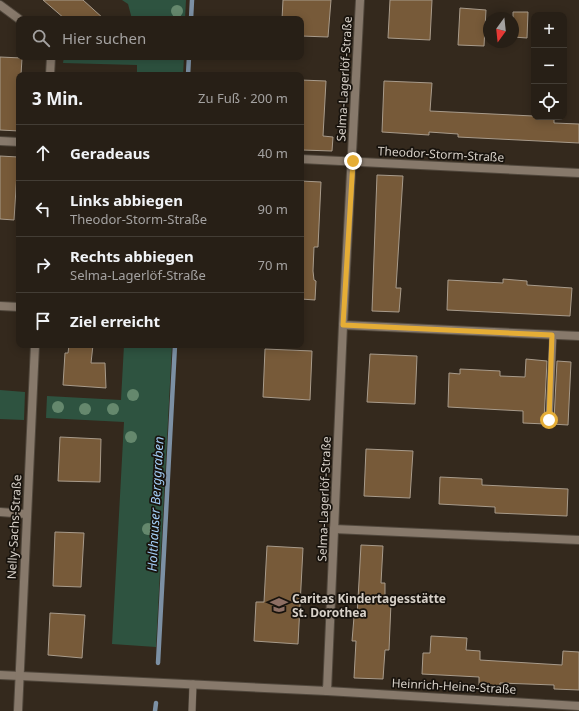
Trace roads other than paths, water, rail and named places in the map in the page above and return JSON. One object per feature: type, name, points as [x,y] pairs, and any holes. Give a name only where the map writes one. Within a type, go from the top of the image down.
[{"type":"street","name":"Selma-Lagerlöf-Straße","points":[[327,691],[343,325],[353,161],[360,0]]},
{"type":"street","points":[[0,5],[16,17]]},
{"type":"street","points":[[50,72],[51,60]]},
{"type":"street","points":[[0,141],[16,142]]},
{"type":"street","name":"Theodor-Storm-Straße","points":[[304,159],[579,173]]},
{"type":"street","points":[[0,306],[16,307]]},
{"type":"street","points":[[343,325],[579,336]]},
{"type":"street","name":"Nelly-Sachs-Straße","points":[[18,711],[35,348]]},
{"type":"street","points":[[0,512],[26,514]]},
{"type":"street","points":[[334,529],[579,540]]},
{"type":"street","points":[[0,675],[327,691]]},
{"type":"street","name":"Heinrich-Heine-Straße","points":[[327,691],[579,706]]},
{"type":"lane","points":[[549,420],[552,335]]},
{"type":"lane","points":[[192,711],[193,684]]},
{"type":"waterway","name":"Holthauser Berggraben","points":[[191,16],[192,0]]},
{"type":"waterway","name":"Holthauser Berggraben","points":[[188,72],[189,60]]},
{"type":"waterway","name":"Holthauser Berggraben","points":[[158,663],[175,348]]},
{"type":"waterway","name":"Holthauser Berggraben","points":[[155,711],[156,703]]},
{"type":"place","name":"Caritas Kindertagesstätte St. Dorothea","points":[[279,605]]}]
